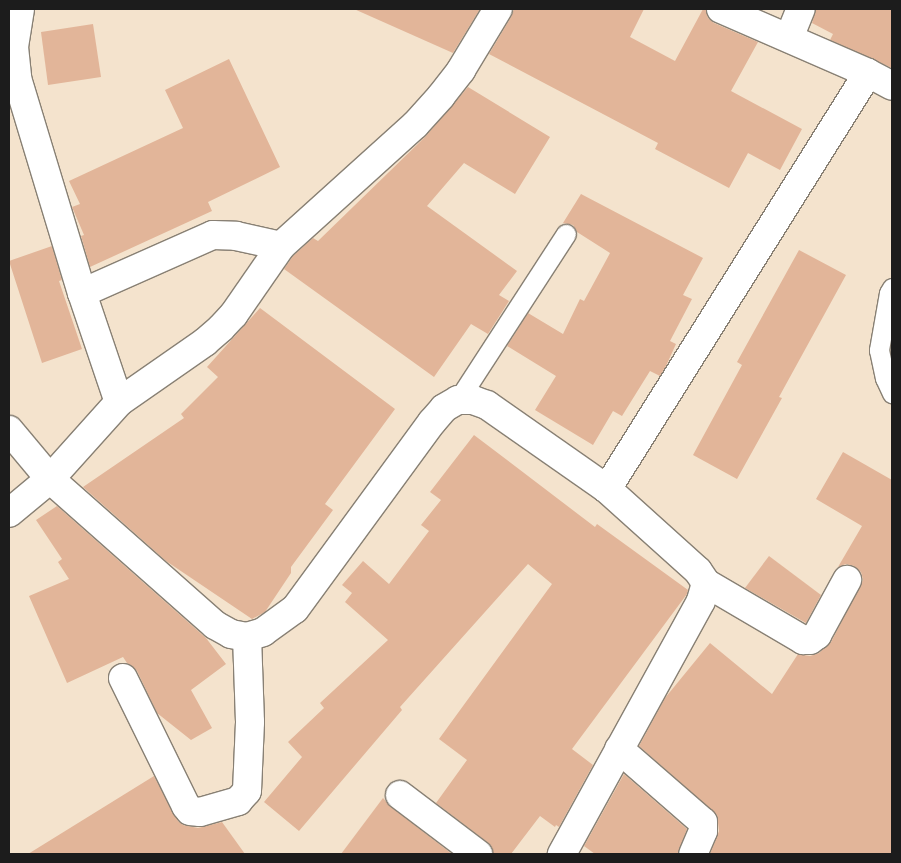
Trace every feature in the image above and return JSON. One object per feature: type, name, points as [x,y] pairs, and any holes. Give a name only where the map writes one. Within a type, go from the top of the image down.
[{"type":"street","points":[[20,9],[11,47],[13,79],[119,402]]},
{"type":"street","points":[[9,513],[50,480],[119,402],[205,342],[221,328],[234,314],[281,246],[414,125],[441,96],[461,70],[498,9]]},
{"type":"street","points":[[721,9],[868,73],[892,86]]},
{"type":"street","points":[[788,38],[801,9]]},
{"type":"street","points":[[607,489],[868,73]]},
{"type":"street","points":[[82,293],[213,235],[236,236],[281,246]]},
{"type":"street","points":[[9,430],[50,480],[215,625],[231,634],[247,637],[263,632],[296,609],[432,422],[444,408],[458,400],[473,400],[487,405],[607,489],[698,571],[706,583],[803,640],[810,640],[817,635],[847,580]]},
{"type":"street","points":[[562,854],[701,601],[706,583]]},
{"type":"street","points":[[123,678],[190,811],[200,812],[238,802],[247,791],[250,722],[247,637]]},
{"type":"street","points":[[619,749],[703,822],[694,854]]},
{"type":"street","points":[[400,795],[478,854]]},
{"type":"lane","points":[[458,400],[566,234]]},
{"type":"lane","points":[[892,288],[879,350],[885,378],[892,393]]},
{"type":"building","points":[[354,9],[480,9],[453,53]]},
{"type":"building","points":[[514,9],[644,9],[630,37],[675,61],[703,9],[706,9],[708,18],[714,23],[758,42],[731,91],[802,129],[780,170],[748,153],[729,188],[655,149],[658,143],[489,54]]},
{"type":"building","points":[[816,9],[892,9],[892,68],[830,40],[833,34],[812,23]]},
{"type":"building","points":[[93,24],[101,77],[48,85],[41,32]]},
{"type":"building","points":[[229,59],[280,167],[208,202],[212,211],[90,267],[81,236],[84,235],[72,207],[80,204],[69,181],[183,128],[165,90]]},
{"type":"building","points":[[468,87],[550,137],[515,194],[464,163],[427,206],[517,271],[499,295],[509,301],[488,334],[471,324],[434,377],[284,269],[293,256],[313,238],[318,241],[425,137]]},
{"type":"building","points":[[581,194],[703,258],[683,295],[692,299],[670,341],[676,344],[666,366],[660,376],[650,371],[622,416],[613,411],[593,445],[535,410],[556,376],[507,346],[528,313],[563,334],[580,299],[584,301],[610,253],[577,232],[573,225],[563,223]]},
{"type":"building","points":[[52,246],[62,280],[59,281],[82,349],[42,363],[9,261]]},
{"type":"building","points":[[799,250],[846,275],[779,397],[782,398],[737,479],[693,455],[742,365],[737,362]]},
{"type":"building","points":[[260,308],[395,409],[325,504],[333,510],[291,567],[291,573],[265,612],[252,619],[166,561],[83,487],[184,418],[181,414],[218,377],[207,367]]},
{"type":"building","points":[[474,435],[595,527],[597,524],[688,590],[687,594],[572,749],[593,765],[559,827],[556,825],[555,827],[540,816],[511,854],[493,854],[492,848],[487,842],[436,803],[467,760],[439,739],[552,584],[528,564],[400,707],[402,710],[299,831],[264,802],[302,757],[288,742],[324,708],[320,703],[388,640],[345,602],[352,593],[342,585],[363,561],[389,584],[429,531],[421,525],[441,500],[430,492]]},
{"type":"building","points":[[843,452],[892,480],[892,854],[710,854],[719,831],[717,815],[639,746],[665,698],[710,643],[772,694],[798,654],[810,656],[819,653],[831,642],[863,580],[861,572],[854,566],[846,564],[838,567],[862,526],[816,499]]},
{"type":"building","points":[[57,506],[206,638],[226,664],[191,690],[212,728],[191,740],[157,713],[137,671],[123,657],[67,683],[29,596],[69,579],[58,562],[62,559],[36,520]]},
{"type":"building","points":[[769,556],[821,595],[806,623],[745,588]]},
{"type":"building","points":[[624,774],[687,829],[678,854],[595,854],[584,846]]},
{"type":"building","points":[[154,776],[178,821],[183,825],[198,828],[222,822],[245,854],[28,854]]},
{"type":"building","points":[[383,798],[391,807],[452,854],[341,854]]}]
